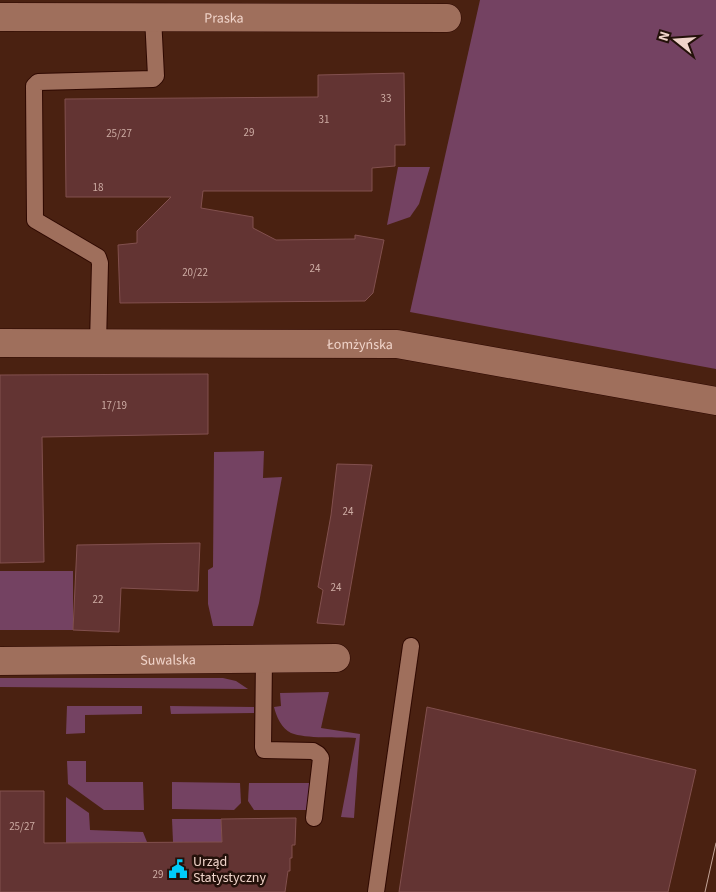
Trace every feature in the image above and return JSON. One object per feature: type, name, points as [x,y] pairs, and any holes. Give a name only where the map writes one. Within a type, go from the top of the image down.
[{"type":"street","name":"Praska","points":[[0,18],[447,18]]},
{"type":"street","name":"Łomżyńska","points":[[0,343],[397,344],[716,401]]},
{"type":"street","name":"Suwalska","points":[[0,661],[336,658]]},
{"type":"lane","points":[[98,343],[100,263],[98,257],[35,220],[34,86],[38,82],[153,79],[156,76],[153,18]]},
{"type":"lane","points":[[376,892],[411,646]]},
{"type":"lane","points":[[264,658],[263,747],[264,750],[313,751],[321,758],[314,818]]},
{"type":"shaded area","points":[[480,0],[716,0],[716,369],[410,312]]},
{"type":"shaded area","points":[[398,167],[430,167],[419,204],[410,217],[387,225]]},
{"type":"shaded area","points":[[264,451],[263,478],[282,477],[253,626],[213,626],[208,604],[208,570],[213,567],[214,452]]},
{"type":"shaded area","points":[[0,571],[73,571],[73,630],[0,630]]},
{"type":"shaded area","points":[[0,678],[223,678],[236,681],[248,689],[0,687]]},
{"type":"shaded area","points":[[329,692],[321,728],[360,734],[354,818],[341,817],[356,738],[314,737],[291,733],[280,722],[274,707],[281,706],[280,693]]},
{"type":"shaded area","points":[[67,706],[142,706],[142,714],[85,715],[85,733],[66,734]]},
{"type":"shaded area","points":[[170,706],[254,707],[254,713],[171,714]]},
{"type":"shaded area","points":[[67,761],[86,761],[86,782],[143,782],[144,810],[104,810],[68,784]]},
{"type":"shaded area","points":[[172,782],[240,783],[241,803],[234,810],[172,809]]},
{"type":"shaded area","points":[[249,783],[313,783],[309,810],[254,810],[248,801]]},
{"type":"shaded area","points":[[66,797],[89,813],[90,830],[143,832],[147,842],[66,843]]},
{"type":"shaded area","points":[[172,819],[221,819],[222,842],[173,842]]},
{"type":"building","points":[[404,73],[405,145],[395,145],[395,166],[372,168],[372,191],[203,191],[201,208],[253,217],[253,228],[276,240],[355,239],[355,235],[384,240],[373,293],[365,301],[120,303],[118,245],[137,243],[137,231],[171,197],[66,197],[65,99],[318,97],[318,75]]},
{"type":"building","points":[[208,374],[208,434],[42,437],[44,562],[0,563],[0,375]]},
{"type":"building","points":[[337,464],[372,465],[344,625],[317,623],[323,590],[318,587],[331,515]]},
{"type":"building","points":[[200,543],[198,591],[121,588],[119,632],[73,630],[77,545]]},
{"type":"building","points":[[427,707],[696,770],[668,892],[399,892]]},
{"type":"building","points":[[0,791],[44,791],[44,843],[222,842],[221,819],[296,818],[295,845],[292,845],[292,858],[290,858],[290,871],[288,871],[285,892],[0,892]]},
{"type":"tram line","points":[[705,892],[716,843]]},
{"type":"place","name":"Urząd Statystyczny","points":[[178,869]]}]
